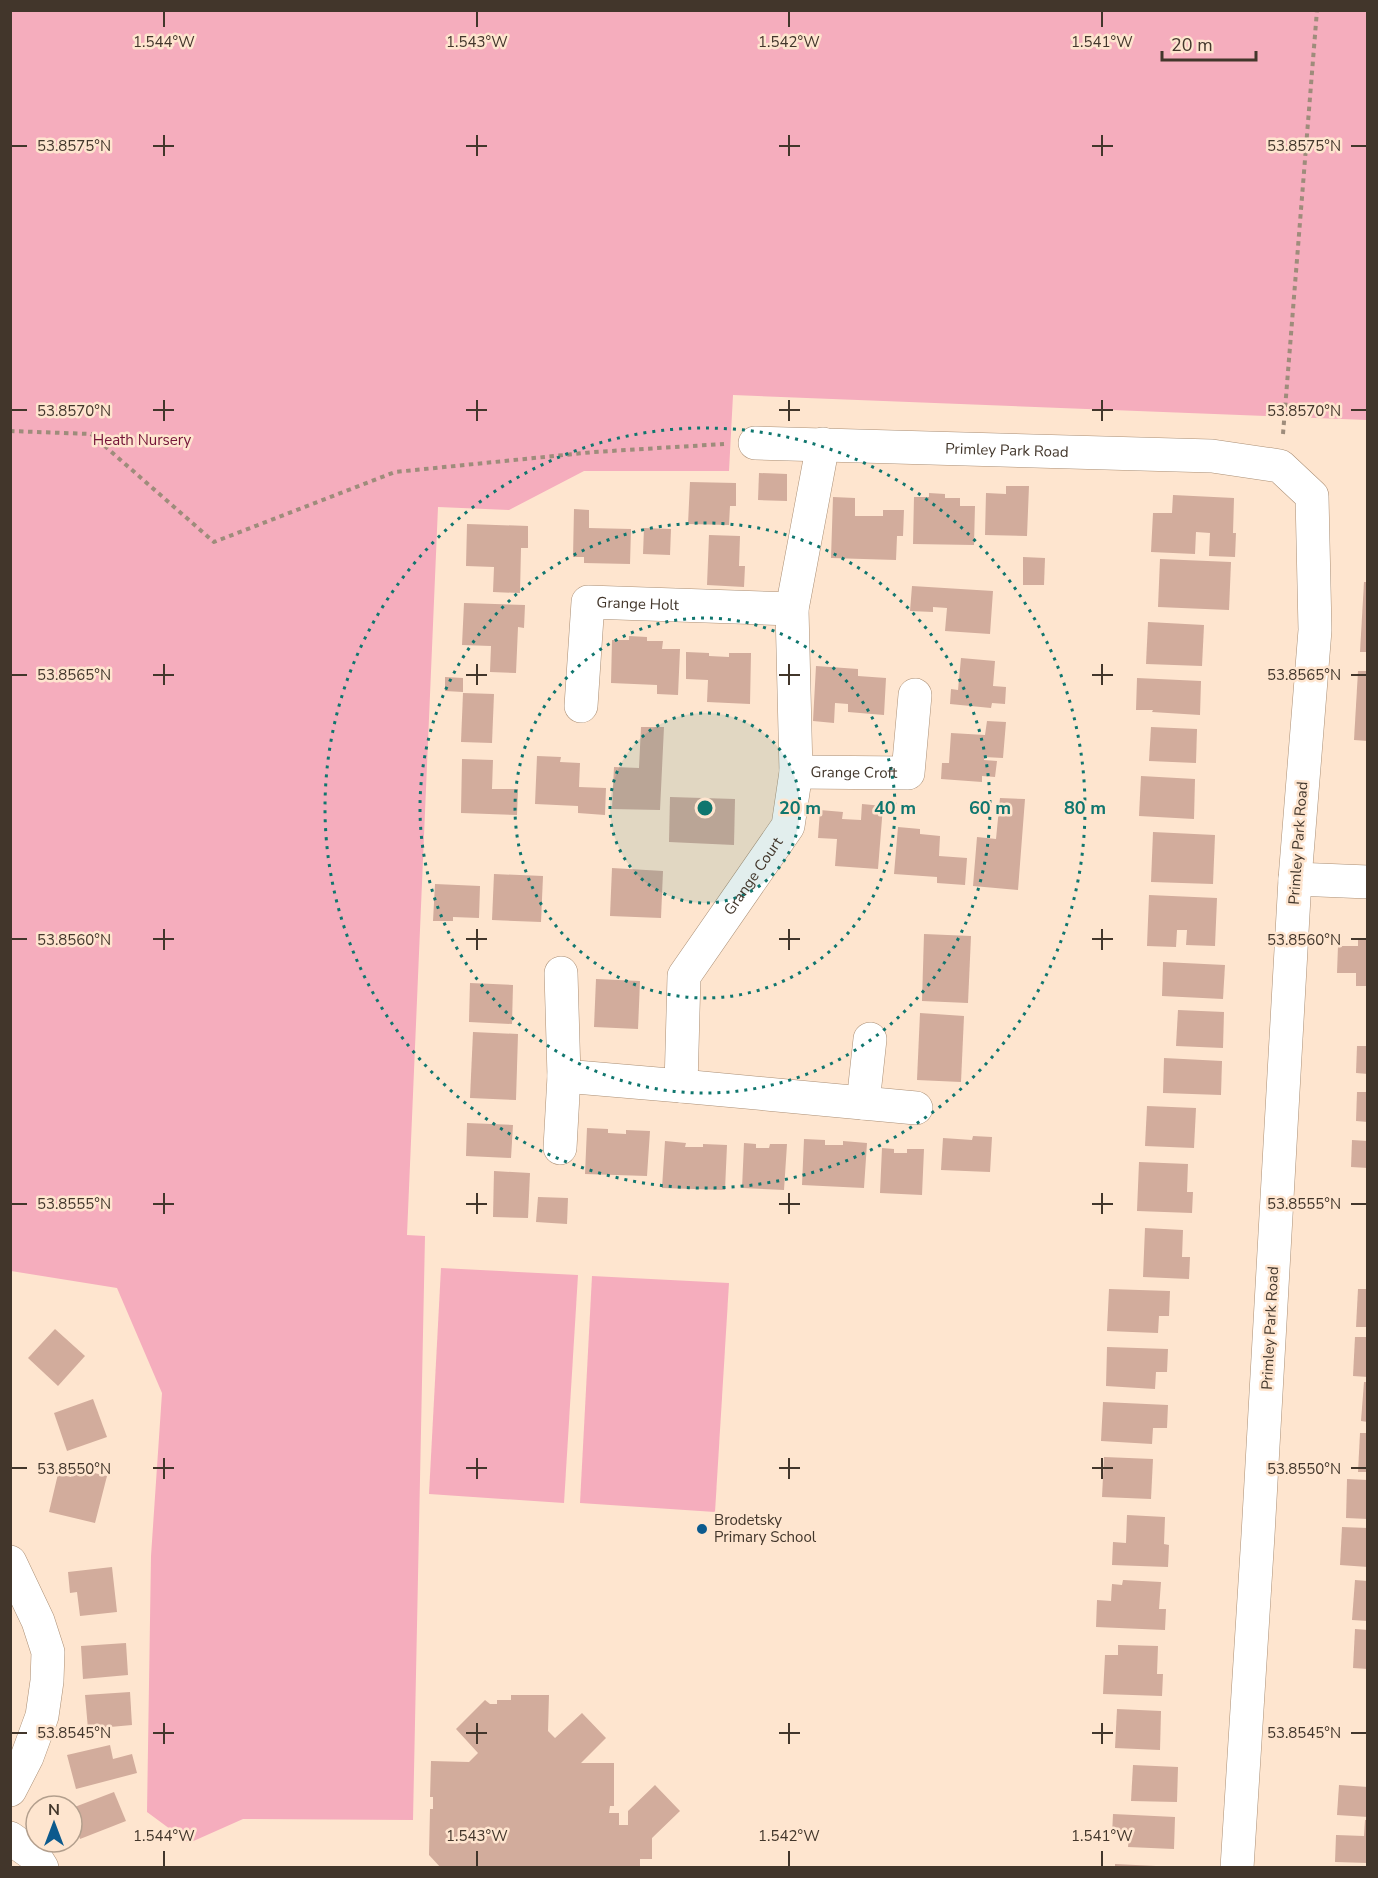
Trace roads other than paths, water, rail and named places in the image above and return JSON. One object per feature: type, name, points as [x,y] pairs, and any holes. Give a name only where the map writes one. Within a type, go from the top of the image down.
[{"type":"street","name":"Primley Park Road","points":[[755,442],[1212,456],[1280,466],[1312,496],[1315,630],[1295,879],[1237,1868]]},
{"type":"street","name":"Grange Court","points":[[681,1086],[684,976],[788,826],[796,772],[792,609],[823,444]]},
{"type":"street","name":"Grange Holt","points":[[581,706],[588,602],[792,609]]},
{"type":"street","name":"Grange Croft","points":[[796,772],[908,773],[915,695]]},
{"type":"street","points":[[1295,879],[1368,882]]},
{"type":"street","points":[[560,1148],[564,1076],[561,973]]},
{"type":"street","points":[[864,1103],[870,1039]]},
{"type":"street","points":[[564,1076],[916,1108]]},
{"type":"street","points":[[10,1562],[38,1621],[48,1652],[42,1716],[27,1757],[10,1790]]},
{"type":"street","points":[[10,1838],[34,1855],[42,1868]]},
{"type":"place","name":"Brodetsky Primary School","points":[[702,1529]]},
{"type":"park label","name":"Heath Nursery","points":[[142,440]]}]
